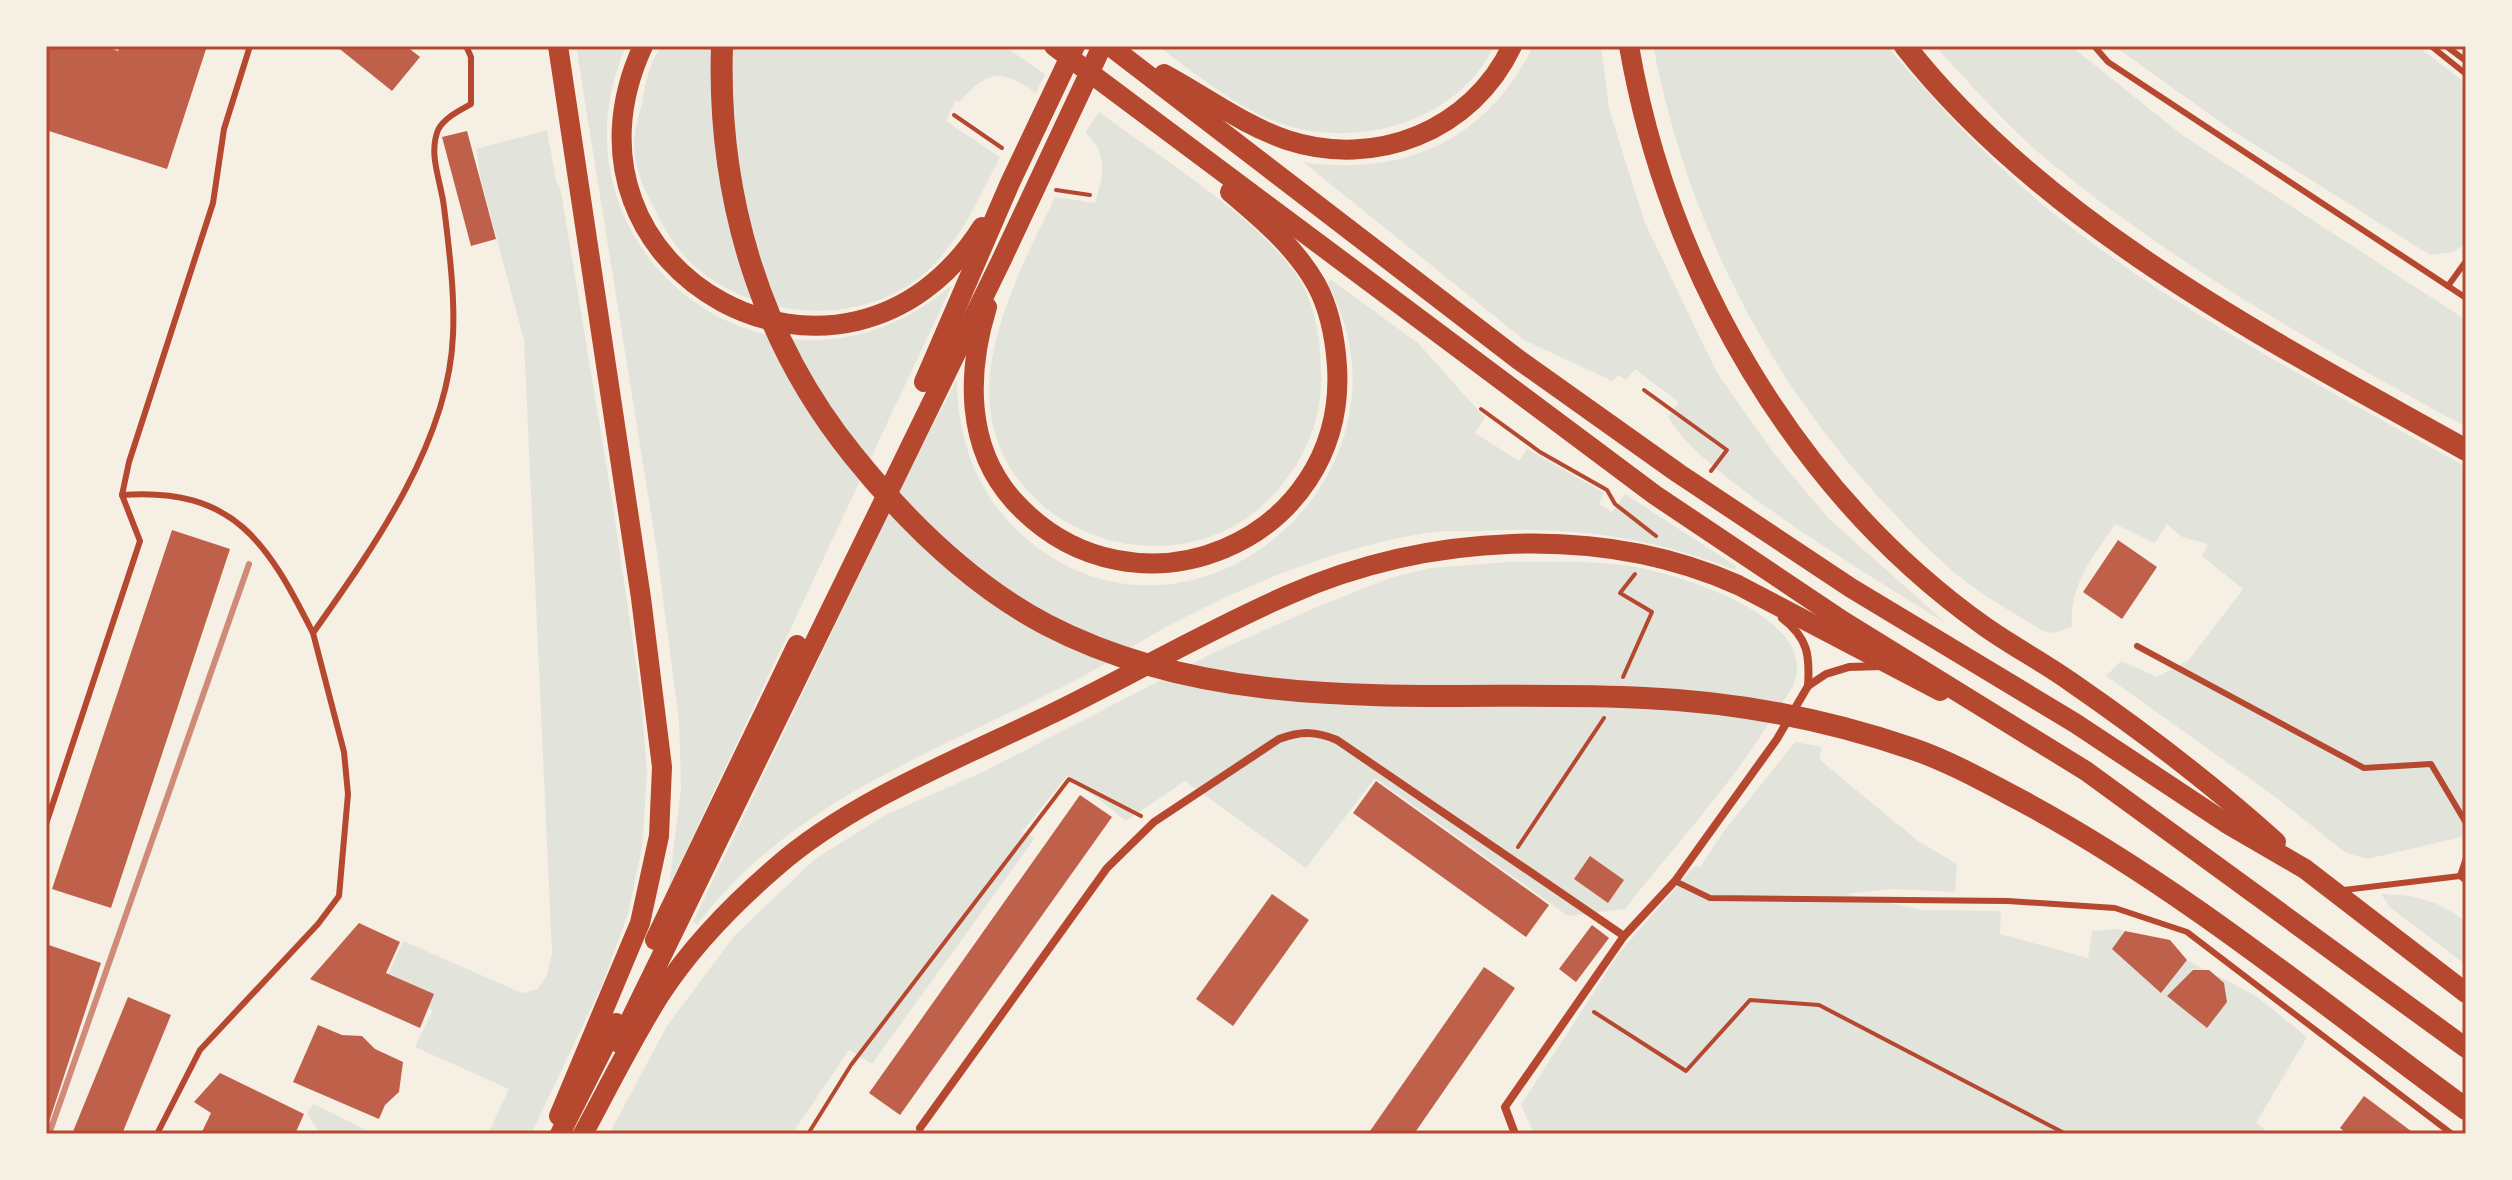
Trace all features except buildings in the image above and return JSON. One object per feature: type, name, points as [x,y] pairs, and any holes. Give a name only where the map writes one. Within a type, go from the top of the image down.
[{"type":"highway","points":[[552,1134],[640,923],[653,873],[661,801],[656,701],[558,46]]},
{"type":"highway","points":[[643,46],[623,108],[622,147],[628,186],[639,216],[671,264],[695,286],[744,314],[796,326],[833,325],[859,322],[906,303],[949,269],[972,243],[1010,183]]},
{"type":"highway","points":[[722,46],[722,109],[729,186],[744,244],[764,299],[802,382],[830,426],[899,509],[952,558],[1046,625],[1166,669],[1210,680],[1286,691],[1666,699],[1745,708],[1850,730],[1915,749],[1967,772],[2085,836],[2177,896],[2466,1109]]},
{"type":"highway","points":[[1054,46],[1655,495],[1843,621],[2011,724],[2162,825],[2466,1048]]},
{"type":"highway","points":[[560,1134],[913,406],[1010,183],[1075,46]]},
{"type":"highway","points":[[581,1134],[638,1002],[1002,259],[1102,46]]},
{"type":"highway","points":[[1112,46],[1230,114],[1285,139],[1323,149],[1349,150],[1398,144],[1439,127],[1475,100],[1512,46]]},
{"type":"highway","points":[[1112,46],[1519,360],[1678,473],[1864,596],[2075,723],[2214,816],[2305,869]]},
{"type":"highway","points":[[1629,46],[1657,164],[1705,285],[1768,398],[1841,493],[1880,536],[1941,591],[1984,625],[2139,730],[2238,807],[2332,892],[2466,993]]},
{"type":"highway","points":[[1905,46],[1975,122],[2059,196],[2115,239],[2235,317],[2466,450]]},
{"type":"highway","points":[[1002,259],[975,355],[975,416],[993,473],[1008,495],[1043,529],[1061,542],[1111,560],[1176,564],[1200,559],[1241,542],[1288,504],[1324,447],[1336,400],[1336,348],[1318,287],[1304,264],[1267,223],[1087,69]]},
{"type":"highway","points":[[581,1134],[668,984],[722,919],[779,864],[867,806],[1289,594],[1402,557],[1533,545],[1639,553],[1710,573],[1738,585],[1886,666],[2011,724]]},
{"type":"street","points":[[1738,585],[1804,637],[1810,656],[1808,686]]},
{"type":"street","points":[[1515,1134],[1505,1107],[1624,936],[1675,881],[1777,739],[1808,686],[1826,674],[1849,667],[1886,666]]},
{"type":"street","points":[[920,1128],[1107,868],[1154,822],[1279,739],[1298,732],[1320,733],[1337,740],[1624,936]]},
{"type":"lane","points":[[46,824],[140,541],[122,495],[129,462],[213,203],[224,129],[250,46]]},
{"type":"lane","points":[[313,633],[356,572],[415,475],[449,375],[453,333],[444,204],[434,144],[441,124],[471,104],[471,57],[466,46]]},
{"type":"lane","points":[[549,46],[576,170]]},
{"type":"lane","points":[[2094,46],[2108,62],[2466,298]]},
{"type":"lane","points":[[2431,46],[2466,74]]},
{"type":"lane","points":[[2446,46],[2466,61]]},
{"type":"lane","points":[[2448,286],[2466,261]]},
{"type":"lane","points":[[122,495],[154,493],[175,496],[226,512],[260,544],[286,579],[313,633],[344,752],[348,794],[339,896],[318,924],[200,1050],[157,1134]]},
{"type":"lane","points":[[2137,646],[2364,768],[2431,764],[2466,823]]},
{"type":"lane","points":[[2332,892],[2463,879],[2466,858]]},
{"type":"lane","points":[[1675,881],[1710,898],[2008,901],[2115,908],[2187,932],[2452,1134]]},
{"type":"path","points":[[954,115],[1002,148]]},
{"type":"path","points":[[1056,190],[1090,195]]},
{"type":"path","points":[[1644,390],[1727,450]]},
{"type":"path","points":[[1481,409],[1540,452],[1607,490],[1615,504],[1661,540]]},
{"type":"path","points":[[1620,593],[1652,612],[1620,683]]},
{"type":"path","points":[[1510,859],[1607,711]]},
{"type":"path","points":[[808,1134],[851,1065],[1069,779],[1154,822]]},
{"type":"path","points":[[1594,1012],[1686,1071],[1750,1000],[1819,1005],[2066,1134]]},
{"type":"shaded area","points":[[576,46],[626,46],[607,121],[615,191],[644,251],[690,299],[748,330],[815,340],[884,326],[952,285],[669,887],[681,788],[679,721],[656,545]]},
{"type":"shaded area","points":[[661,46],[1004,46],[1045,74],[1036,93],[1013,79],[995,76],[978,84],[959,102],[956,100],[946,121],[1000,157],[958,234],[925,273],[898,291],[868,303],[837,310],[804,310],[771,305],[740,295],[712,279],[687,259],[661,221],[640,178],[634,145],[646,81]]},
{"type":"shaded area","points":[[1158,46],[1494,46],[1477,73],[1455,95],[1428,113],[1398,125],[1334,133],[1301,129],[1256,113]]},
{"type":"shaded area","points":[[1533,46],[1601,46],[1609,109],[1645,223],[1716,371],[1772,451],[1828,518],[1947,624],[1795,527],[1714,467],[1685,440],[1668,416],[1679,402],[1635,369],[1626,380],[1618,375],[1612,381],[1524,340],[1303,162],[1340,165],[1375,163],[1408,157],[1439,145],[1467,128],[1492,106],[1514,79]]},
{"type":"shaded area","points":[[1653,46],[1887,46],[1990,157],[2035,198],[2106,253],[2257,350],[2466,467],[2466,836],[2367,859],[2346,853],[2278,799],[2106,676],[2121,661],[2157,677],[2188,661],[2243,589],[2202,556],[2208,544],[2182,537],[2167,524],[2155,543],[2115,524],[2078,584],[2072,627],[2054,633],[2043,631],[1975,589],[1925,546],[1844,457],[1804,405],[1737,293],[1687,173]]},
{"type":"shaded area","points":[[1935,46],[2071,46],[2182,135],[2466,320],[2466,427],[2250,303],[2197,270],[2095,198],[2031,146]]},
{"type":"shaded area","points":[[2114,46],[2417,46],[2466,83],[2466,244],[2452,252],[2430,255],[2233,131]]},
{"type":"shaded area","points":[[1099,112],[1205,188],[1258,232],[1298,277],[1316,325],[1321,391],[1312,432],[1300,458],[1284,482],[1242,521],[1194,542],[1142,545],[1092,534],[1047,509],[1013,472],[993,424],[991,366],[1008,300],[1055,197],[1095,203],[1102,174],[1101,157],[1093,140],[1085,133]]},
{"type":"shaded area","points":[[547,130],[556,181],[561,191],[613,506],[641,697],[647,774],[642,847],[628,914],[602,985],[531,1134],[488,1134],[509,1089],[415,1047],[433,1010],[383,986],[403,941],[522,993],[538,989],[547,975],[552,953],[524,340],[481,180],[476,149]]},
{"type":"shaded area","points":[[1330,279],[1418,343],[1485,418],[1475,433],[1519,461],[1527,449],[1604,493],[1599,504],[1612,512],[1625,494],[1736,566],[1735,570],[1641,542],[1547,530],[1428,533],[1326,557],[1206,607],[1078,679],[872,781],[777,843],[735,881],[697,925],[693,922],[879,534],[872,518],[907,475],[957,379],[961,423],[973,464],[993,502],[1023,536],[1087,575],[1154,585],[1219,571],[1276,538],[1320,488],[1347,426],[1351,357],[1328,284]]},
{"type":"shaded area","points":[[1508,562],[1615,564],[1678,578],[1737,601],[1763,617],[1784,636],[1795,657],[1795,680],[1789,694],[1757,742],[1625,909],[1568,916],[1375,778],[1306,868],[1185,781],[1126,821],[1068,775],[1022,832],[1035,838],[872,1064],[849,1050],[792,1134],[609,1134],[667,1026],[735,935],[815,859],[885,815],[981,773],[1215,652],[1319,606],[1393,577],[1431,568]]},
{"type":"shaded area","points":[[1795,742],[1822,747],[1819,758],[1827,766],[1918,841],[1957,864],[1955,892],[1892,889],[1845,894],[1923,910],[2001,911],[2000,934],[2088,958],[2092,931],[2119,929],[2256,996],[2307,1037],[2256,1123],[2271,1134],[1534,1134],[1521,1105],[1619,953],[1695,866],[1700,867],[1724,831]]},
{"type":"shaded area","points":[[2381,894],[2426,900],[2446,908],[2466,922],[2466,965],[2390,907]]},
{"type":"shaded area","points":[[313,1104],[375,1134],[320,1134],[307,1114]]},
{"type":"railway","points":[[49,1134],[249,564]]}]
